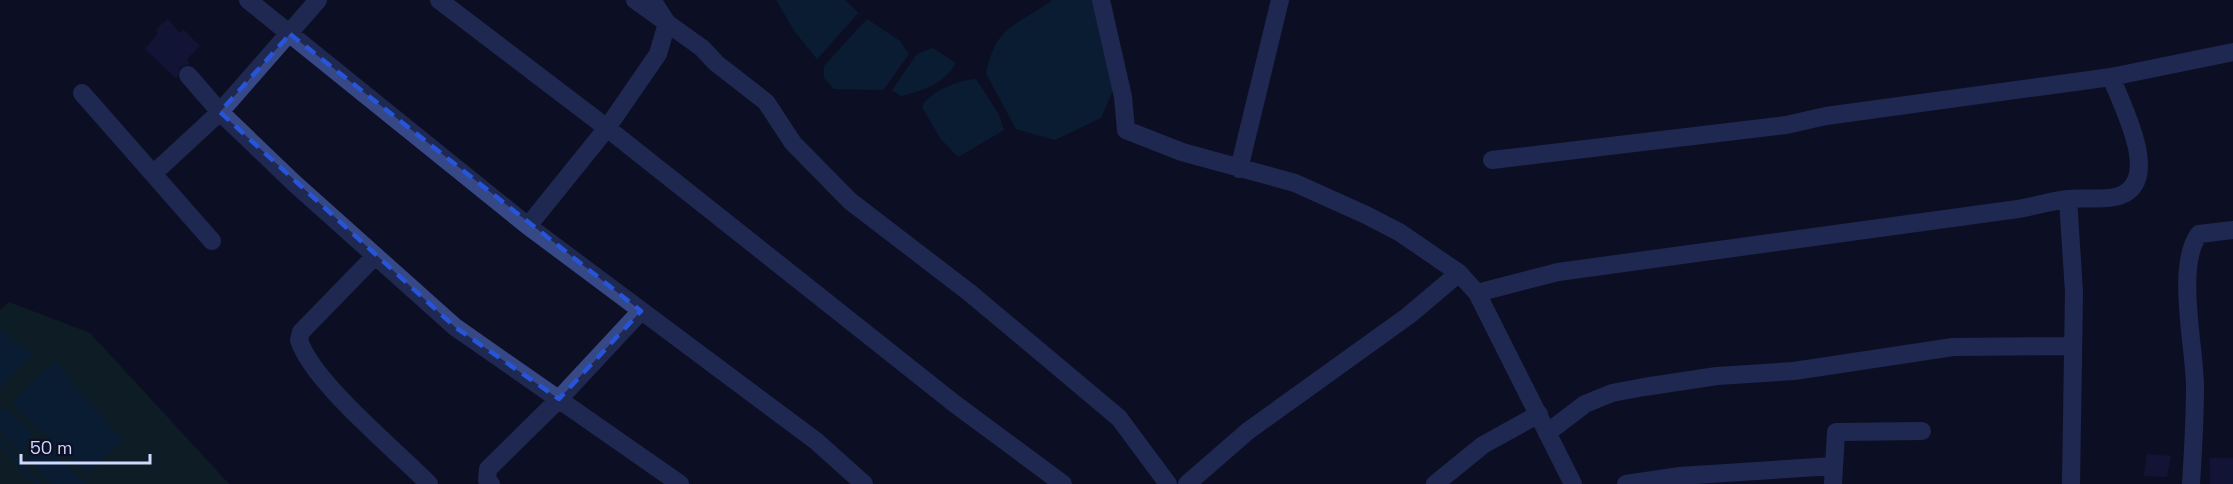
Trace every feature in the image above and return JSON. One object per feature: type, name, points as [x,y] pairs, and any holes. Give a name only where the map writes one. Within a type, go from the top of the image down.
[{"type":"street","points":[[248,0],[528,226],[816,441],[864,484]]},
{"type":"street","points":[[154,172],[220,112],[318,0]]},
{"type":"street","points":[[439,0],[607,128],[955,404],[1063,484]]},
{"type":"street","points":[[635,0],[702,48],[716,63],[766,102],[793,143],[850,201],[970,293],[1119,418],[1168,484]]},
{"type":"street","points":[[528,226],[607,128],[658,54],[667,23],[652,0]]},
{"type":"street","points":[[1101,0],[1124,97],[1126,130],[1159,145],[1295,183],[1399,232],[1459,273],[1477,293],[1573,484]]},
{"type":"street","points":[[1239,169],[1280,0]]},
{"type":"street","points":[[1492,159],[1786,125],[1837,115],[2111,77],[2233,52]]},
{"type":"street","points":[[188,75],[220,112],[375,257],[455,327],[680,484]]},
{"type":"street","points":[[1477,293],[1558,272],[2007,211],[2068,199],[2118,196],[2133,187],[2140,174],[2139,152],[2111,77]]},
{"type":"street","points":[[82,93],[154,172],[212,241]]},
{"type":"street","points":[[2068,199],[2074,292],[2071,484]]},
{"type":"street","points":[[2191,484],[2196,385],[2188,296],[2192,244],[2199,234],[2233,230]]},
{"type":"street","points":[[375,257],[302,332],[299,340],[321,374],[352,410],[429,484]]},
{"type":"street","points":[[1187,484],[1248,431],[1408,316],[1459,273]]},
{"type":"street","points":[[491,484],[487,480],[488,469],[559,399],[641,311]]},
{"type":"street","points":[[1547,433],[1585,404],[1612,393],[1644,387],[1717,376],[1794,371],[1953,347],[2072,346]]},
{"type":"street","points":[[1435,484],[1483,445],[1539,414]]},
{"type":"street","points":[[1626,484],[1680,476],[1833,475],[1834,435],[1839,431],[1922,431]]},
{"type":"highlighted area","points":[[290,34],[641,311],[559,399],[455,327],[220,112]]},
{"type":"green space","points":[[9,302],[90,333],[229,484],[0,484],[0,310]]},
{"type":"water","points":[[776,0],[845,0],[858,13],[817,59],[795,32]]},
{"type":"water","points":[[1052,0],[1093,0],[1113,90],[1101,118],[1055,140],[1016,129],[986,73],[996,44],[1002,35]]},
{"type":"water","points":[[867,19],[900,41],[909,54],[883,90],[834,89],[824,78],[824,66]]},
{"type":"water","points":[[933,48],[956,63],[946,76],[925,89],[909,94],[901,96],[892,90],[917,54]]},
{"type":"water","points":[[976,79],[998,113],[1004,130],[958,157],[940,138],[922,107],[938,91]]},
{"type":"water","points":[[0,329],[33,354],[0,389]]},
{"type":"water","points":[[54,361],[122,440],[87,474],[12,404]]},
{"type":"water","points":[[4,408],[32,432],[25,447],[18,451],[0,430],[0,412]]},
{"type":"water","points":[[40,440],[86,484],[51,484],[25,455]]},
{"type":"building","points":[[168,19],[180,33],[183,29],[200,46],[187,59],[190,64],[180,67],[177,79],[145,49],[158,33],[155,30]]},
{"type":"building","points":[[2147,454],[2171,456],[2167,477],[2144,476]]},
{"type":"building","points":[[2210,458],[2233,458],[2233,484],[2210,484]]},
{"type":"waterway","points":[[0,441],[37,484]]}]
